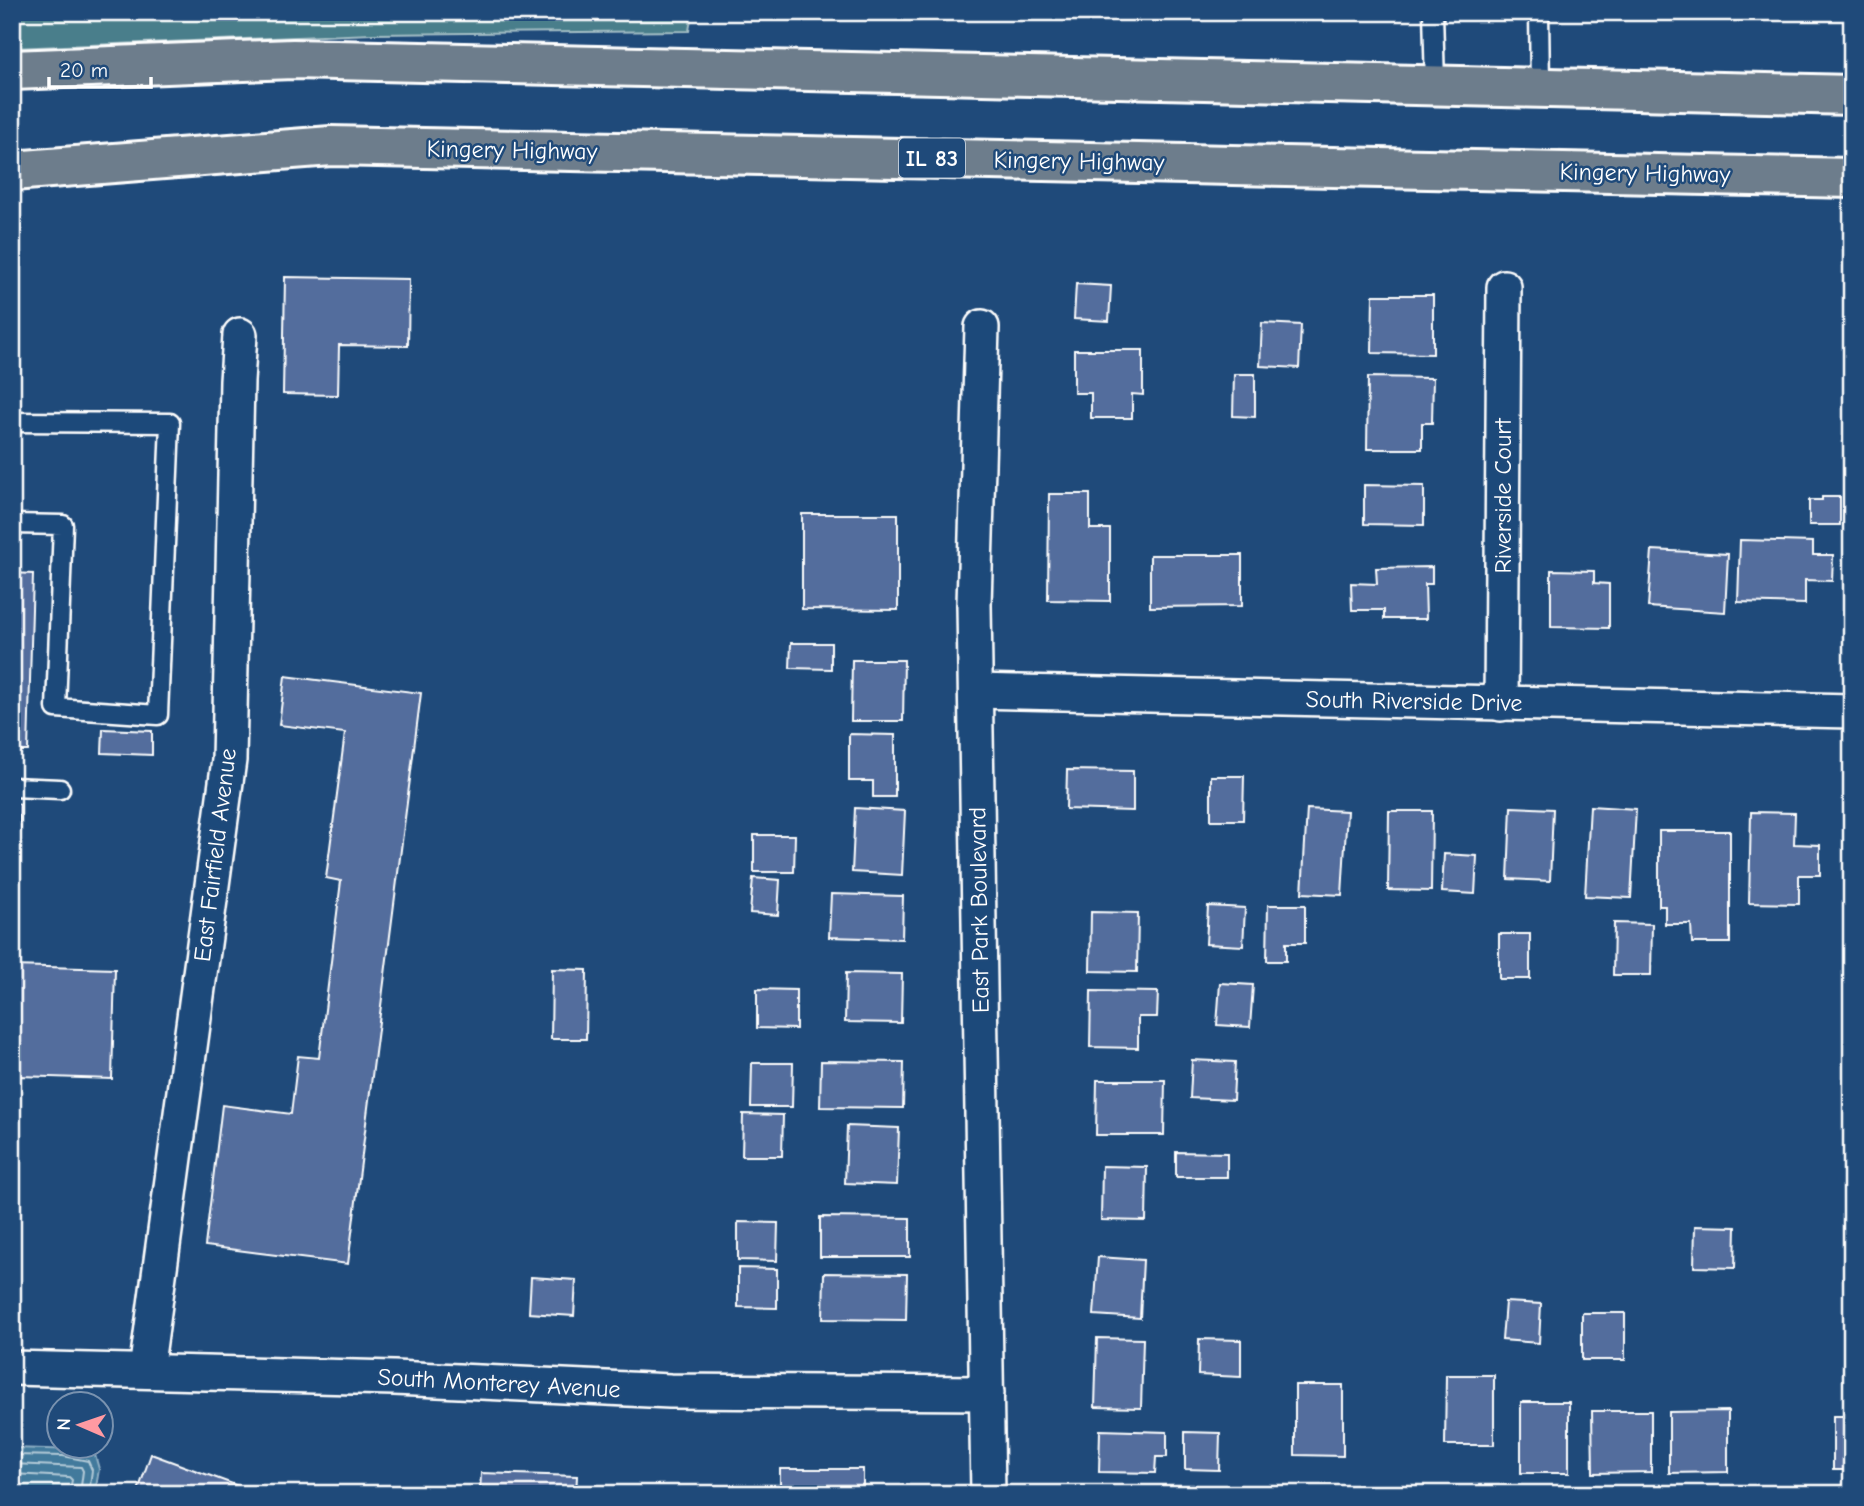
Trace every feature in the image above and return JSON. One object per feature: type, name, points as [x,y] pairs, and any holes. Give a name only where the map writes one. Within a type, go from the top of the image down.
[{"type":"highway","points":[[12,70],[293,60],[1852,95]]},
{"type":"highway","name":"Kingery Highway","points":[[12,171],[331,146],[1852,178]]},
{"type":"street","name":"Riverside Court","points":[[1502,704],[1504,287]]},
{"type":"street","name":"East Park Boulevard","points":[[982,327],[974,605],[988,1494]]},
{"type":"street","name":"East Fairfield Avenue","points":[[146,1371],[229,760],[240,335]]},
{"type":"street","name":"South Riverside Drive","points":[[976,691],[1852,711]]},
{"type":"street","name":"South Monterey Avenue","points":[[12,1368],[413,1378],[670,1391],[986,1393]]},
{"type":"lane","points":[[1433,12],[1435,85]]},
{"type":"lane","points":[[1539,12],[1540,88]]},
{"type":"lane","points":[[12,422],[170,423],[158,715],[56,708],[63,525],[12,524]]},
{"type":"lane","points":[[12,787],[60,789]]},
{"type":"green space","points":[[12,12],[692,12],[689,31],[373,34],[12,48]]},
{"type":"water","points":[[12,1448],[46,1449],[46,1460],[96,1460],[99,1469],[95,1494],[12,1494]]},
{"type":"building","points":[[285,277],[409,279],[408,346],[339,345],[338,395],[283,394]]},
{"type":"building","points":[[1076,284],[1111,286],[1109,321],[1074,319]]},
{"type":"building","points":[[1373,295],[1433,295],[1433,354],[1372,353]]},
{"type":"building","points":[[1262,323],[1301,325],[1299,368],[1260,366]]},
{"type":"building","points":[[1074,350],[1143,350],[1143,395],[1132,394],[1132,418],[1091,418],[1091,393],[1074,393]]},
{"type":"building","points":[[1234,374],[1255,374],[1255,417],[1233,416]]},
{"type":"building","points":[[1368,377],[1433,378],[1432,423],[1422,423],[1422,449],[1367,449]]},
{"type":"building","points":[[1364,485],[1424,486],[1424,525],[1364,524]]},
{"type":"building","points":[[1049,494],[1090,494],[1090,529],[1110,529],[1110,601],[1048,600]]},
{"type":"building","points":[[1822,497],[1840,497],[1840,525],[1809,525],[1809,500],[1822,500]]},
{"type":"building","points":[[802,514],[898,514],[898,610],[802,609]]},
{"type":"building","points":[[1740,540],[1813,542],[1813,555],[1833,555],[1832,581],[1805,580],[1805,604],[1738,602]]},
{"type":"building","points":[[1652,550],[1728,554],[1725,612],[1648,607]]},
{"type":"building","points":[[1150,555],[1242,555],[1242,606],[1150,607]]},
{"type":"building","points":[[1432,567],[1432,584],[1425,584],[1426,619],[1384,619],[1384,610],[1352,610],[1351,583],[1377,584],[1376,568]]},
{"type":"building","points":[[1551,570],[1594,571],[1594,583],[1609,584],[1609,628],[1551,627]]},
{"type":"building","points":[[12,573],[33,574],[28,751],[12,751]]},
{"type":"building","points":[[791,643],[831,643],[831,669],[790,668]]},
{"type":"building","points":[[852,660],[904,660],[903,721],[851,721]]},
{"type":"building","points":[[285,676],[421,693],[348,1264],[205,1246],[222,1105],[291,1114],[298,1056],[319,1058],[341,881],[326,878],[345,733],[279,725]]},
{"type":"building","points":[[103,729],[152,731],[152,755],[102,753]]},
{"type":"building","points":[[849,734],[895,735],[895,797],[873,797],[873,781],[849,781]]},
{"type":"building","points":[[1067,770],[1133,771],[1133,811],[1066,809]]},
{"type":"building","points":[[1211,776],[1244,776],[1243,820],[1211,820]]},
{"type":"building","points":[[12,803],[20,804],[18,943],[12,943]]},
{"type":"building","points":[[1590,806],[1636,809],[1631,898],[1585,896]]},
{"type":"building","points":[[1511,807],[1553,809],[1550,881],[1508,879]]},
{"type":"building","points":[[855,808],[905,811],[902,875],[852,872]]},
{"type":"building","points":[[1307,809],[1347,811],[1342,895],[1302,893]]},
{"type":"building","points":[[1389,811],[1432,811],[1431,891],[1388,890]]},
{"type":"building","points":[[1751,812],[1795,813],[1794,844],[1820,845],[1820,875],[1799,875],[1799,904],[1749,903]]},
{"type":"building","points":[[1659,831],[1730,831],[1730,943],[1692,943],[1691,924],[1665,924],[1665,906],[1659,906]]},
{"type":"building","points":[[754,835],[795,835],[794,872],[754,872]]},
{"type":"building","points":[[1444,854],[1477,856],[1475,894],[1442,892]]},
{"type":"building","points":[[753,878],[780,880],[778,915],[750,913]]},
{"type":"building","points":[[831,894],[903,896],[902,939],[829,937]]},
{"type":"building","points":[[1268,905],[1305,905],[1305,943],[1286,943],[1286,961],[1267,961]]},
{"type":"building","points":[[1208,906],[1245,908],[1243,946],[1206,944]]},
{"type":"building","points":[[1091,912],[1138,913],[1137,972],[1090,971]]},
{"type":"building","points":[[1614,923],[1652,924],[1651,975],[1613,975]]},
{"type":"building","points":[[1499,934],[1530,934],[1530,979],[1499,979]]},
{"type":"building","points":[[12,966],[115,969],[112,1079],[19,1076],[14,1268]]},
{"type":"building","points":[[552,969],[587,970],[586,1039],[551,1039]]},
{"type":"building","points":[[846,973],[902,974],[901,1023],[845,1022]]},
{"type":"building","points":[[1220,983],[1253,985],[1250,1027],[1217,1025]]},
{"type":"building","points":[[757,989],[796,990],[796,1029],[757,1028]]},
{"type":"building","points":[[1091,991],[1158,992],[1157,1017],[1138,1017],[1138,1048],[1090,1047]]},
{"type":"building","points":[[1192,1060],[1235,1062],[1233,1100],[1190,1098]]},
{"type":"building","points":[[821,1061],[904,1062],[903,1108],[820,1107]]},
{"type":"building","points":[[752,1063],[793,1063],[792,1107],[751,1107]]},
{"type":"building","points":[[1097,1080],[1165,1080],[1164,1135],[1096,1135]]},
{"type":"building","points":[[743,1114],[783,1115],[782,1156],[742,1156]]},
{"type":"building","points":[[847,1126],[899,1128],[897,1185],[845,1183]]},
{"type":"building","points":[[1176,1152],[1227,1153],[1227,1177],[1176,1177]]},
{"type":"building","points":[[1102,1166],[1147,1167],[1146,1221],[1101,1220]]},
{"type":"building","points":[[820,1217],[910,1218],[910,1257],[820,1257]]},
{"type":"building","points":[[738,1222],[778,1223],[777,1261],[738,1260]]},
{"type":"building","points":[[1695,1226],[1736,1227],[1735,1268],[1694,1267]]},
{"type":"building","points":[[1098,1257],[1143,1260],[1140,1318],[1094,1315]]},
{"type":"building","points":[[738,1268],[777,1269],[777,1308],[738,1307]]},
{"type":"building","points":[[824,1273],[907,1274],[906,1320],[823,1319]]},
{"type":"building","points":[[531,1277],[576,1280],[574,1316],[529,1313]]},
{"type":"building","points":[[1505,1302],[1541,1304],[1539,1343],[1502,1340]]},
{"type":"building","points":[[1582,1313],[1625,1313],[1625,1360],[1582,1360]]},
{"type":"building","points":[[1097,1338],[1143,1339],[1141,1408],[1095,1407]]},
{"type":"building","points":[[1199,1339],[1241,1340],[1241,1377],[1198,1375]]},
{"type":"building","points":[[1446,1375],[1494,1375],[1494,1445],[1445,1445]]},
{"type":"building","points":[[1295,1385],[1343,1385],[1343,1456],[1295,1455]]},
{"type":"building","points":[[1521,1402],[1569,1402],[1569,1473],[1521,1473]]},
{"type":"building","points":[[1592,1411],[1651,1411],[1651,1472],[1593,1473]]},
{"type":"building","points":[[1728,1411],[1728,1472],[1669,1473],[1669,1412]]},
{"type":"building","points":[[1833,1416],[1852,1416],[1852,1470],[1833,1470]]},
{"type":"building","points":[[1100,1430],[1167,1432],[1167,1457],[1156,1457],[1155,1473],[1099,1472]]},
{"type":"building","points":[[1185,1432],[1220,1433],[1219,1470],[1185,1469]]},
{"type":"building","points":[[151,1454],[252,1491],[251,1494],[137,1494]]},
{"type":"building","points":[[780,1469],[863,1469],[863,1494],[780,1494]]},
{"type":"building","points":[[481,1473],[577,1476],[576,1494],[480,1494]]}]
